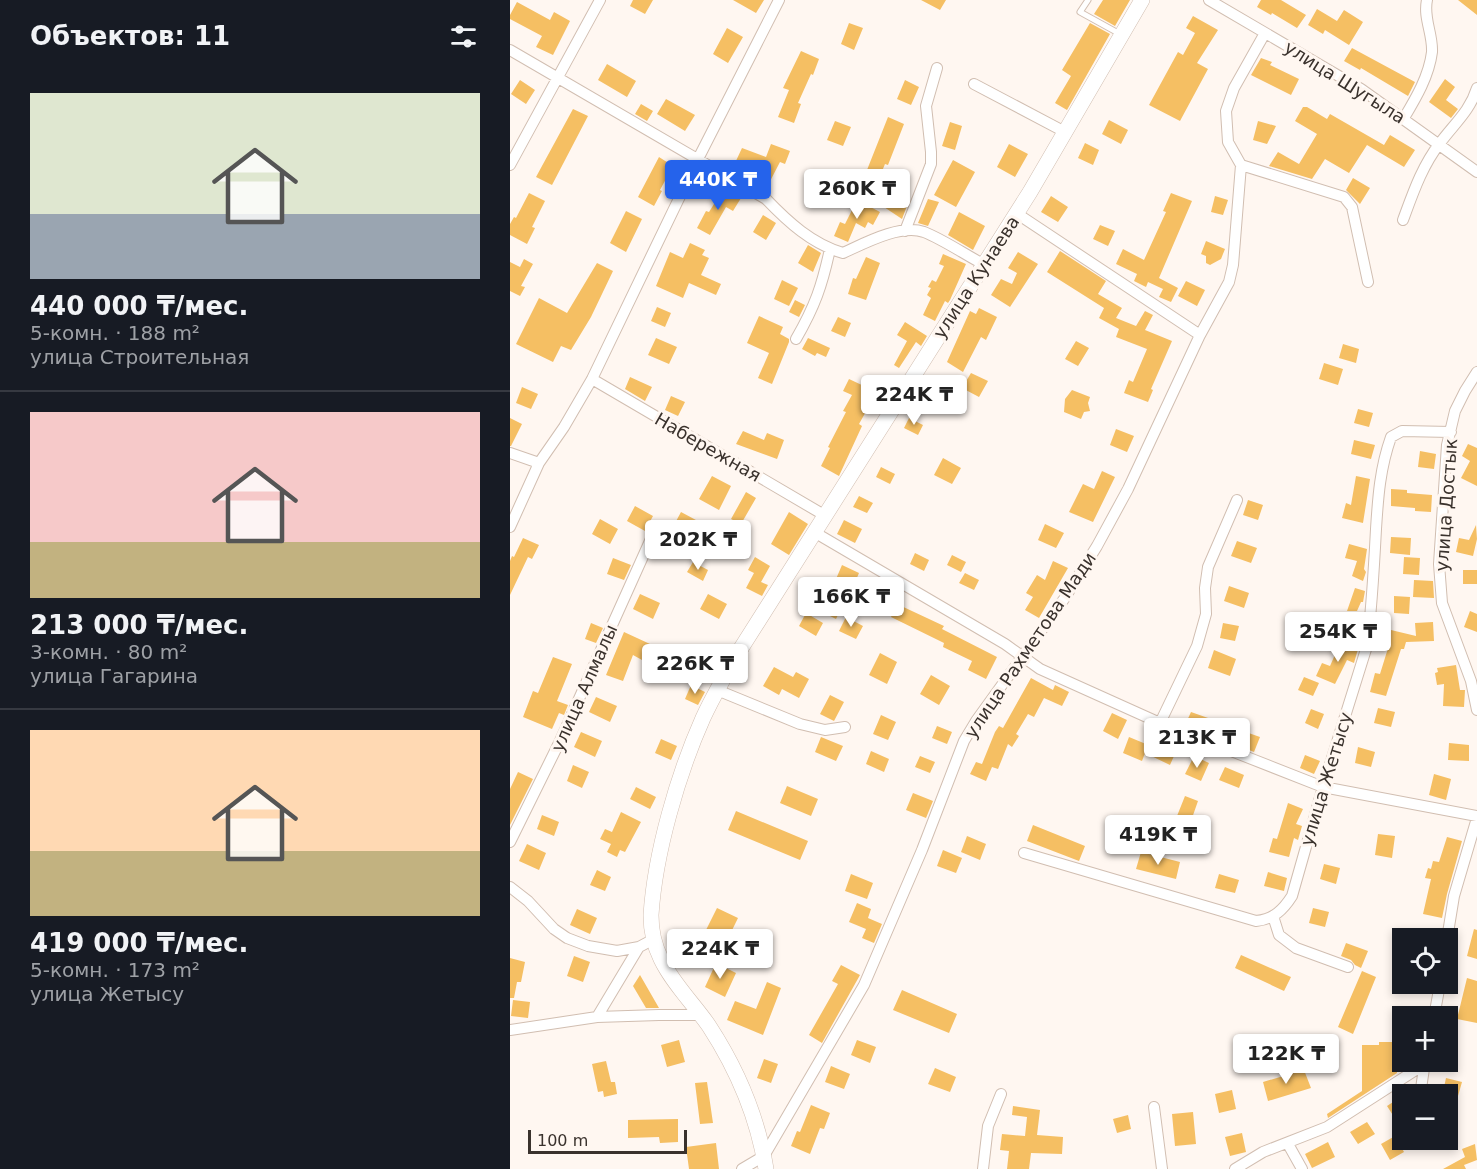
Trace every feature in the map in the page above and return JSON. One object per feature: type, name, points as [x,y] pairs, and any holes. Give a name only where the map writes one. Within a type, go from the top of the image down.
[{"type":"main road","name":"улица Кунаева","points":[[765,1163],[746,1097],[737,1077],[700,1015],[661,959],[654,939],[651,917],[657,870],[670,814],[686,763],[703,717],[717,690],[824,515],[1016,213],[1142,0]]},
{"type":"street","points":[[510,165],[600,0]]},
{"type":"street","points":[[510,528],[539,463],[564,427],[592,379],[698,159],[779,0]]},
{"type":"street","name":"улица Шугыла","points":[[1209,0],[1361,89],[1477,172]]},
{"type":"street","points":[[1404,118],[1426,76],[1432,51],[1425,9],[1427,0]]},
{"type":"street","points":[[1265,33],[1234,88],[1226,111],[1228,142],[1241,165],[1344,197],[1352,207],[1368,282]]},
{"type":"street","points":[[510,50],[766,199],[792,226],[830,249],[843,253],[876,238],[905,231],[923,232],[983,264]]},
{"type":"street","points":[[905,231],[931,164],[932,152],[926,106],[937,68]]},
{"type":"street","points":[[974,84],[1065,132]]},
{"type":"street","points":[[1403,220],[1416,183],[1439,144],[1466,112],[1477,88]]},
{"type":"street","name":"улица Рахметова Мади","points":[[742,1169],[765,1163],[864,985],[922,850],[964,741],[1064,599],[1097,546],[1128,489],[1200,335],[1229,282],[1233,265],[1241,165]]},
{"type":"street","points":[[1016,213],[1200,335]]},
{"type":"street","points":[[796,339],[813,309],[822,284],[830,249]]},
{"type":"street","name":"улица Достык","points":[[1477,372],[1455,411],[1450,432],[1439,564],[1442,603],[1471,681],[1477,710]]},
{"type":"street","name":"Набережная","points":[[592,379],[824,515]]},
{"type":"street","name":"улица Жетысу","points":[[1273,916],[1282,911],[1292,896],[1367,646],[1380,477],[1391,437],[1402,431],[1450,432]]},
{"type":"street","points":[[510,453],[539,463]]},
{"type":"street","points":[[1160,723],[1197,646],[1206,614],[1205,588],[1208,567],[1237,500]]},
{"type":"street","name":"улица Алмалы","points":[[510,842],[560,741],[654,532]]},
{"type":"street","points":[[814,532],[1023,656],[1040,669],[1160,723],[1323,787],[1477,817],[1454,896],[1449,928]]},
{"type":"street","points":[[717,690],[800,724],[825,730],[845,727]]},
{"type":"street","points":[[1024,853],[1256,921],[1266,920],[1273,916],[1279,935],[1296,948],[1348,967]]},
{"type":"street","points":[[510,887],[528,901],[554,929],[567,938],[588,946],[618,951],[639,947],[654,939]]},
{"type":"street","points":[[597,1017],[639,947]]},
{"type":"street","points":[[510,1030],[597,1017],[700,1015]]},
{"type":"street","points":[[1235,1169],[1263,1152],[1326,1127],[1411,1072]]},
{"type":"street","points":[[983,1169],[988,1126],[1001,1094]]},
{"type":"street","points":[[1154,1107],[1162,1169]]},
{"type":"street","points":[[1288,1144],[1302,1169]]},
{"type":"lane","points":[[1088,0],[1080,12],[1122,35]]},
{"type":"building","points":[[633,0],[653,0],[645,14],[630,6]]},
{"type":"building","points":[[733,0],[764,0],[756,13]]},
{"type":"building","points":[[921,0],[946,0],[940,10]]},
{"type":"building","points":[[1103,0],[1130,0],[1115,26],[1094,14]]},
{"type":"building","points":[[1261,0],[1281,0],[1306,15],[1297,28],[1257,7]]},
{"type":"building","points":[[1458,0],[1477,0],[1477,15]]},
{"type":"building","points":[[517,2],[550,20],[554,12],[570,21],[553,55],[536,47],[542,36],[510,19]]},
{"type":"building","points":[[1317,9],[1337,21],[1344,10],[1363,22],[1349,45],[1325,30],[1323,34],[1308,25]]},
{"type":"building","points":[[1193,16],[1218,30],[1197,63],[1208,69],[1180,121],[1149,105],[1178,52],[1183,55],[1195,33],[1186,28]]},
{"type":"building","points":[[849,23],[863,28],[854,50],[841,44]]},
{"type":"building","points":[[1090,23],[1110,34],[1067,110],[1055,103],[1071,76],[1062,70]]},
{"type":"building","points":[[727,28],[743,37],[728,63],[713,54]]},
{"type":"building","points":[[1352,48],[1415,82],[1408,96],[1361,68],[1360,70],[1344,61]]},
{"type":"building","points":[[801,51],[819,59],[798,103],[801,104],[794,123],[778,117],[789,90],[783,88]]},
{"type":"building","points":[[1261,58],[1272,62],[1270,65],[1299,79],[1291,95],[1251,75]]},
{"type":"building","points":[[607,64],[636,81],[627,97],[598,80]]},
{"type":"building","points":[[1445,79],[1455,87],[1446,100],[1458,109],[1451,118],[1429,102]]},
{"type":"building","points":[[520,80],[535,90],[526,104],[511,94]]},
{"type":"building","points":[[905,80],[919,87],[911,105],[897,99]]},
{"type":"building","points":[[666,99],[695,115],[685,131],[657,114]]},
{"type":"building","points":[[641,104],[653,111],[647,121],[635,114]]},
{"type":"building","points":[[1303,107],[1327,119],[1330,114],[1384,145],[1390,135],[1415,150],[1404,167],[1367,145],[1349,173],[1325,159],[1312,179],[1269,166],[1278,152],[1299,164],[1317,134],[1295,121]]},
{"type":"building","points":[[573,109],[588,116],[552,185],[536,177]]},
{"type":"building","points":[[888,117],[904,124],[888,165],[885,164],[878,181],[865,175]]},
{"type":"building","points":[[1109,120],[1128,130],[1121,144],[1102,134]]},
{"type":"building","points":[[835,121],[851,127],[843,146],[827,140]]},
{"type":"building","points":[[1258,121],[1276,126],[1267,144],[1253,140]]},
{"type":"building","points":[[950,122],[962,126],[955,150],[942,146]]},
{"type":"building","points":[[1085,143],[1099,150],[1093,165],[1078,158]]},
{"type":"building","points":[[771,144],[790,151],[785,164],[780,162],[767,187],[752,180],[756,172],[735,163],[742,148],[766,157]]},
{"type":"building","points":[[1009,144],[1028,154],[1015,177],[997,167]]},
{"type":"building","points":[[659,157],[673,166],[654,206],[638,197]]},
{"type":"building","points":[[953,160],[975,172],[956,207],[934,195]]},
{"type":"building","points":[[850,174],[867,180],[861,194],[845,187]]},
{"type":"building","points":[[1353,178],[1370,188],[1360,204],[1346,190]]},
{"type":"building","points":[[724,188],[741,198],[733,211],[726,207],[710,235],[697,228],[706,211],[709,212]]},
{"type":"building","points":[[529,193],[545,201],[532,227],[535,228],[527,244],[510,235],[510,224],[514,217],[516,218]]},
{"type":"building","points":[[1171,193],[1192,201],[1159,278],[1178,288],[1171,302],[1159,297],[1163,289],[1148,282],[1146,287],[1134,281],[1137,274],[1116,264],[1123,249],[1144,260],[1166,212],[1163,211]]},
{"type":"building","points":[[891,196],[907,206],[902,219],[884,207]]},
{"type":"building","points":[[1051,196],[1068,207],[1058,222],[1041,212]]},
{"type":"building","points":[[1215,196],[1228,200],[1223,215],[1211,212]]},
{"type":"building","points":[[928,199],[939,202],[928,226],[918,223]]},
{"type":"building","points":[[857,200],[880,212],[873,225],[868,222],[865,228],[856,223],[848,242],[834,236],[840,222],[845,224]]},
{"type":"building","points":[[626,211],[642,219],[626,252],[610,243]]},
{"type":"building","points":[[959,212],[985,226],[973,250],[948,235]]},
{"type":"building","points":[[763,215],[776,223],[766,240],[753,232]]},
{"type":"building","points":[[1100,225],[1115,231],[1108,246],[1093,239]]},
{"type":"building","points":[[1206,241],[1225,249],[1221,259],[1210,265],[1206,263],[1206,256],[1201,254]]},
{"type":"building","points":[[690,243],[705,250],[702,255],[709,258],[701,275],[721,284],[716,295],[689,283],[683,298],[656,286],[670,252],[683,258]]},
{"type":"building","points":[[808,245],[821,253],[813,272],[798,263]]},
{"type":"building","points":[[1060,251],[1106,281],[1098,294],[1122,308],[1116,318],[1136,326],[1145,311],[1153,315],[1145,330],[1172,341],[1151,389],[1153,390],[1148,402],[1124,393],[1129,380],[1133,382],[1147,349],[1116,337],[1119,329],[1099,318],[1104,308],[1047,272]]},
{"type":"building","points":[[1018,252],[1038,264],[1010,307],[991,295],[1001,279],[1012,284],[1017,273],[1008,268]]},
{"type":"building","points":[[943,254],[966,264],[950,300],[948,303],[945,301],[935,321],[923,315],[931,298],[927,295],[931,288],[928,287],[932,280],[936,282],[944,266],[939,264]]},
{"type":"building","points":[[866,257],[880,263],[866,300],[848,294],[853,278],[856,279]]},
{"type":"building","points":[[524,259],[533,264],[521,286],[525,287],[520,296],[510,291],[510,262],[520,267]]},
{"type":"building","points":[[597,263],[613,271],[591,317],[571,350],[561,346],[553,362],[516,344],[539,298],[567,313]]},
{"type":"building","points":[[782,280],[798,288],[789,306],[774,299]]},
{"type":"building","points":[[1186,281],[1205,290],[1197,306],[1178,296]]},
{"type":"building","points":[[795,300],[805,305],[799,317],[789,312]]},
{"type":"building","points":[[657,307],[671,313],[665,327],[651,321]]},
{"type":"building","points":[[979,308],[997,317],[986,340],[981,337],[963,372],[947,362],[970,311],[976,314]]},
{"type":"building","points":[[759,316],[783,327],[780,334],[789,339],[772,384],[758,378],[769,353],[747,343]]},
{"type":"building","points":[[838,317],[851,323],[845,337],[831,331]]},
{"type":"building","points":[[905,322],[927,336],[921,346],[916,342],[899,368],[894,365],[907,341],[897,335]]},
{"type":"building","points":[[656,338],[677,347],[669,364],[648,355]]},
{"type":"building","points":[[808,338],[830,348],[826,357],[817,353],[815,356],[802,349]]},
{"type":"building","points":[[1076,341],[1089,348],[1078,366],[1065,359]]},
{"type":"building","points":[[1343,344],[1359,349],[1356,363],[1339,358]]},
{"type":"building","points":[[1324,363],[1343,369],[1338,385],[1319,379]]},
{"type":"building","points":[[971,373],[988,381],[979,397],[962,388]]},
{"type":"building","points":[[941,375],[953,381],[938,407],[922,398],[929,385],[934,388]]},
{"type":"building","points":[[630,377],[652,387],[645,401],[625,389]]},
{"type":"building","points":[[849,379],[866,387],[863,394],[873,399],[859,424],[862,426],[839,476],[821,466],[846,412],[843,411],[852,395],[843,391]]},
{"type":"building","points":[[522,387],[538,394],[531,409],[516,403]]},
{"type":"building","points":[[1072,390],[1090,397],[1088,403],[1090,411],[1084,412],[1081,419],[1064,412],[1065,399]]},
{"type":"building","points":[[671,396],[685,402],[678,416],[665,410]]},
{"type":"building","points":[[1358,409],[1373,413],[1369,427],[1354,423]]},
{"type":"building","points":[[510,418],[522,424],[511,446],[510,446]]},
{"type":"building","points":[[909,418],[923,425],[918,435],[904,428]]},
{"type":"building","points":[[1116,429],[1134,436],[1127,452],[1110,445]]},
{"type":"building","points":[[743,431],[764,440],[767,433],[784,440],[777,459],[736,444]]},
{"type":"building","points":[[1354,440],[1375,445],[1371,459],[1351,454]]},
{"type":"building","points":[[1468,444],[1477,448],[1477,486],[1461,478],[1470,461],[1462,456]]},
{"type":"building","points":[[1420,451],[1436,454],[1434,469],[1418,467]]},
{"type":"building","points":[[943,458],[961,468],[952,484],[934,475]]},
{"type":"building","points":[[881,467],[895,474],[890,484],[876,477]]},
{"type":"building","points":[[1102,471],[1115,477],[1093,522],[1069,512],[1083,484],[1094,489]]},
{"type":"building","points":[[712,476],[731,486],[719,510],[699,499]]},
{"type":"building","points":[[1356,476],[1370,479],[1363,523],[1342,518],[1346,503],[1351,505]]},
{"type":"building","points":[[1391,489],[1432,495],[1431,512],[1391,506]]},
{"type":"building","points":[[746,492],[756,498],[741,524],[731,519]]},
{"type":"building","points":[[859,496],[873,503],[867,513],[853,507]]},
{"type":"building","points":[[1248,500],[1263,505],[1258,520],[1243,515]]},
{"type":"building","points":[[635,506],[653,516],[645,531],[627,521]]},
{"type":"building","points":[[681,512],[709,527],[699,546],[681,536],[684,530],[674,525]]},
{"type":"building","points":[[789,512],[808,524],[789,555],[771,544]]},
{"type":"building","points":[[600,519],[618,529],[610,544],[592,534]]},
{"type":"building","points":[[844,520],[862,529],[855,543],[837,534]]},
{"type":"building","points":[[1045,524],[1064,533],[1056,548],[1038,540]]},
{"type":"building","points":[[1476,525],[1477,539],[1473,556],[1456,552],[1459,538],[1469,540]]},
{"type":"building","points":[[1391,537],[1411,538],[1410,555],[1390,553]]},
{"type":"building","points":[[523,538],[539,545],[532,559],[528,557],[510,595],[510,561]]},
{"type":"building","points":[[1237,541],[1257,548],[1251,563],[1231,556]]},
{"type":"building","points":[[1349,544],[1367,549],[1364,569],[1366,572],[1363,581],[1352,576],[1357,561],[1345,558]]},
{"type":"building","points":[[915,553],[929,560],[924,571],[910,564]]},
{"type":"building","points":[[952,555],[966,562],[961,572],[947,565]]},
{"type":"building","points":[[755,557],[770,566],[761,582],[768,585],[762,596],[746,588],[754,573],[748,570]]},
{"type":"building","points":[[1404,557],[1420,558],[1419,575],[1403,574]]},
{"type":"building","points":[[613,558],[631,565],[624,580],[607,574]]},
{"type":"building","points":[[1053,561],[1068,568],[1039,618],[1025,610],[1033,597],[1026,593],[1037,575],[1045,580]]},
{"type":"building","points":[[693,562],[708,570],[703,581],[687,572]]},
{"type":"building","points":[[842,565],[859,573],[853,587],[836,579]]},
{"type":"building","points":[[1463,570],[1477,570],[1477,584],[1463,584]]},
{"type":"building","points":[[965,573],[979,580],[974,590],[959,583]]},
{"type":"building","points":[[1414,580],[1433,581],[1434,598],[1413,597]]},
{"type":"building","points":[[1229,586],[1249,593],[1244,608],[1224,601]]},
{"type":"building","points":[[1355,588],[1365,591],[1363,602],[1357,611],[1347,611]]},
{"type":"building","points":[[640,594],[660,603],[653,619],[633,609]]},
{"type":"building","points":[[708,594],[727,604],[719,619],[700,609]]},
{"type":"building","points":[[830,596],[844,603],[836,619],[822,612]]},
{"type":"building","points":[[1394,596],[1410,597],[1409,614],[1394,613]]},
{"type":"building","points":[[897,604],[944,626],[942,629],[997,657],[986,679],[968,670],[972,661],[943,647],[944,643],[891,617]]},
{"type":"building","points":[[1470,611],[1477,614],[1477,632],[1464,627]]},
{"type":"building","points":[[806,613],[823,623],[816,636],[799,626]]},
{"type":"building","points":[[846,617],[863,626],[856,639],[839,631]]},
{"type":"building","points":[[1345,618],[1353,620],[1349,631],[1352,633],[1349,643],[1337,639]]},
{"type":"building","points":[[1433,622],[1434,641],[1406,642],[1404,649],[1401,649],[1386,696],[1370,692],[1375,673],[1380,674],[1391,630],[1416,636],[1415,623]]},
{"type":"building","points":[[591,623],[603,628],[596,643],[585,639]]},
{"type":"building","points":[[1223,623],[1239,626],[1235,641],[1220,638]]},
{"type":"building","points":[[624,632],[650,644],[642,660],[633,655],[623,681],[606,675]]},
{"type":"building","points":[[1341,641],[1358,649],[1354,663],[1347,660],[1335,684],[1316,676],[1322,663],[1330,666]]},
{"type":"building","points":[[1214,650],[1236,659],[1230,676],[1208,668]]},
{"type":"building","points":[[712,653],[723,660],[714,675],[703,668]]},
{"type":"building","points":[[880,653],[897,662],[887,684],[869,675]]},
{"type":"building","points":[[553,657],[572,664],[557,701],[568,705],[564,715],[559,713],[552,729],[523,717],[533,691],[538,693]]},
{"type":"building","points":[[1456,665],[1460,690],[1465,690],[1464,707],[1443,706],[1444,684],[1437,685],[1435,673],[1438,672],[1437,668]]},
{"type":"building","points":[[774,667],[793,677],[796,672],[809,679],[799,698],[782,689],[779,695],[763,686]]},
{"type":"building","points":[[931,675],[950,686],[939,705],[920,694]]},
{"type":"building","points":[[1304,677],[1319,683],[1313,696],[1298,690]]},
{"type":"building","points":[[1031,678],[1053,690],[1055,685],[1069,692],[1062,706],[1044,698],[1034,717],[1028,714],[1016,734],[1019,736],[1012,747],[1008,744],[998,769],[992,767],[986,781],[970,774],[976,762],[982,764],[995,732],[999,726],[1003,728]]},
{"type":"building","points":[[691,685],[705,692],[698,705],[685,699]]},
{"type":"building","points":[[830,695],[844,702],[834,721],[820,714]]},
{"type":"building","points":[[596,697],[617,706],[610,722],[589,712]]},
{"type":"building","points":[[1378,708],[1395,712],[1391,727],[1374,723]]},
{"type":"building","points":[[1311,709],[1324,714],[1318,729],[1305,723]]},
{"type":"building","points":[[1191,712],[1228,725],[1221,739],[1185,725]]},
{"type":"building","points":[[1112,713],[1127,720],[1118,739],[1103,731]]},
{"type":"building","points":[[881,715],[896,722],[888,740],[873,734]]},
{"type":"building","points":[[937,726],[952,732],[947,744],[932,738]]},
{"type":"building","points":[[1240,730],[1260,737],[1254,752],[1234,744]]},
{"type":"building","points":[[581,732],[602,741],[595,757],[574,747]]},
{"type":"building","points":[[821,737],[843,746],[836,761],[815,752]]},
{"type":"building","points":[[1129,737],[1158,749],[1163,739],[1178,747],[1170,765],[1145,753],[1142,761],[1123,753]]},
{"type":"building","points":[[661,739],[677,746],[671,760],[655,753]]},
{"type":"building","points":[[1449,743],[1469,745],[1469,761],[1448,760]]},
{"type":"building","points":[[1358,747],[1375,752],[1371,767],[1355,763]]},
{"type":"building","points":[[871,751],[889,759],[884,772],[866,764]]},
{"type":"building","points":[[1305,755],[1320,761],[1314,774],[1300,768]]},
{"type":"building","points":[[920,756],[935,762],[930,773],[915,767]]},
{"type":"building","points":[[1194,756],[1209,763],[1201,781],[1185,774]]},
{"type":"building","points":[[573,765],[589,772],[582,788],[567,781]]},
{"type":"building","points":[[1225,767],[1244,775],[1239,788],[1219,780]]},
{"type":"building","points":[[518,772],[533,779],[510,825],[510,789]]},
{"type":"building","points":[[1434,774],[1451,779],[1446,800],[1429,795]]},
{"type":"building","points":[[787,786],[818,799],[811,816],[780,803]]},
{"type":"building","points":[[636,787],[656,797],[650,809],[630,799]]},
{"type":"building","points":[[913,793],[933,801],[926,818],[906,810]]},
{"type":"building","points":[[1185,796],[1198,801],[1191,821],[1177,816]]},
{"type":"building","points":[[1288,803],[1303,809],[1296,824],[1302,826],[1298,840],[1294,838],[1289,857],[1269,852],[1273,838],[1277,839]]},
{"type":"building","points":[[736,811],[808,841],[800,860],[728,830]]},
{"type":"building","points":[[621,812],[641,822],[625,852],[620,850],[617,857],[607,852],[611,844],[600,839],[605,829],[612,832]]},
{"type":"building","points":[[542,815],[559,822],[554,836],[537,829]]},
{"type":"building","points":[[1033,825],[1085,846],[1079,861],[1027,841]]},
{"type":"building","points":[[1378,834],[1395,836],[1392,858],[1375,855]]},
{"type":"building","points":[[967,836],[986,844],[980,860],[961,852]]},
{"type":"building","points":[[1447,837],[1462,841],[1442,918],[1423,914],[1431,879],[1425,878],[1433,861],[1439,862]]},
{"type":"building","points":[[527,844],[546,853],[539,870],[519,861]]},
{"type":"building","points":[[943,850],[962,858],[956,873],[937,866]]},
{"type":"building","points":[[1141,852],[1180,862],[1176,879],[1136,869]]},
{"type":"building","points":[[1324,864],[1340,868],[1336,884],[1320,879]]},
{"type":"building","points":[[597,870],[611,877],[605,891],[590,885]]},
{"type":"building","points":[[1268,872],[1287,878],[1284,891],[1264,886]]},
{"type":"building","points":[[851,874],[873,883],[867,899],[845,891]]},
{"type":"building","points":[[1219,874],[1239,880],[1235,893],[1215,888]]},
{"type":"building","points":[[857,903],[871,909],[868,918],[882,924],[874,943],[862,938],[866,929],[849,922]]},
{"type":"building","points":[[717,908],[738,918],[718,959],[696,950]]},
{"type":"building","points":[[1313,908],[1329,912],[1325,927],[1309,923]]},
{"type":"building","points":[[577,909],[597,918],[590,934],[570,925]]},
{"type":"building","points":[[1474,929],[1477,930],[1477,959],[1467,956]]},
{"type":"building","points":[[1346,943],[1368,951],[1361,968],[1341,956]]},
{"type":"building","points":[[1241,955],[1291,977],[1284,991],[1235,968]]},
{"type":"building","points":[[574,956],[590,962],[583,982],[567,976]]},
{"type":"building","points":[[510,958],[525,962],[521,982],[517,982],[514,998],[510,998]]},
{"type":"building","points":[[716,963],[736,973],[725,997],[705,987]]},
{"type":"building","points":[[841,965],[860,975],[822,1043],[809,1035],[838,984],[832,981]]},
{"type":"building","points":[[1362,971],[1376,977],[1353,1034],[1338,1027]]},
{"type":"building","points":[[640,975],[659,1008],[646,1008],[633,986]]},
{"type":"building","points":[[1467,978],[1477,981],[1477,1023],[1458,1019]]},
{"type":"building","points":[[767,982],[781,988],[763,1035],[727,1020],[735,1001],[756,1009]]},
{"type":"building","points":[[902,990],[957,1014],[949,1033],[893,1010]]},
{"type":"building","points":[[513,1000],[530,1002],[528,1018],[511,1016]]},
{"type":"building","points":[[679,1040],[685,1062],[667,1067],[661,1045]]},
{"type":"building","points":[[857,1040],[876,1047],[870,1063],[851,1055]]},
{"type":"building","points":[[1379,1042],[1392,1042],[1392,1072],[1397,1073],[1328,1118],[1327,1114],[1362,1091],[1362,1045],[1379,1045]]},
{"type":"building","points":[[764,1059],[778,1064],[771,1083],[757,1078]]},
{"type":"building","points":[[606,1061],[611,1082],[615,1082],[617,1094],[604,1097],[603,1091],[598,1092],[592,1064]]},
{"type":"building","points":[[831,1066],[850,1074],[844,1089],[825,1082]]},
{"type":"building","points":[[935,1068],[956,1077],[950,1092],[928,1084]]},
{"type":"building","points":[[1304,1070],[1311,1088],[1268,1101],[1263,1082]]},
{"type":"building","points":[[1446,1078],[1462,1082],[1458,1096],[1458,1084],[1445,1084]]},
{"type":"building","points":[[707,1082],[713,1123],[700,1124],[695,1083]]},
{"type":"building","points":[[1232,1090],[1236,1109],[1219,1113],[1215,1094]]},
{"type":"building","points":[[1392,1103],[1392,1114],[1387,1106]]},
{"type":"building","points":[[811,1105],[830,1113],[824,1129],[820,1128],[810,1154],[791,1146],[797,1131],[800,1132]]},
{"type":"building","points":[[1013,1106],[1040,1110],[1037,1135],[1063,1137],[1062,1154],[1031,1153],[1029,1169],[1007,1169],[1009,1151],[1000,1150],[1002,1134],[1025,1136],[1027,1117],[1012,1115]]},
{"type":"building","points":[[1193,1112],[1196,1144],[1175,1146],[1172,1114]]},
{"type":"building","points":[[1128,1115],[1131,1129],[1117,1133],[1113,1119]]},
{"type":"building","points":[[678,1119],[678,1142],[660,1143],[659,1137],[628,1138],[628,1120]]},
{"type":"building","points":[[1367,1122],[1375,1134],[1358,1144],[1350,1132]]},
{"type":"building","points":[[1242,1133],[1246,1152],[1230,1156],[1225,1137]]},
{"type":"building","points":[[1392,1138],[1392,1150],[1404,1152],[1390,1160],[1381,1144]]},
{"type":"building","points":[[1328,1142],[1335,1157],[1312,1168],[1305,1154]]},
{"type":"building","points":[[716,1143],[719,1169],[689,1169],[686,1147]]},
{"type":"building","points":[[1475,1144],[1477,1160],[1464,1165],[1466,1169],[1443,1169],[1465,1157],[1462,1149]]}]
